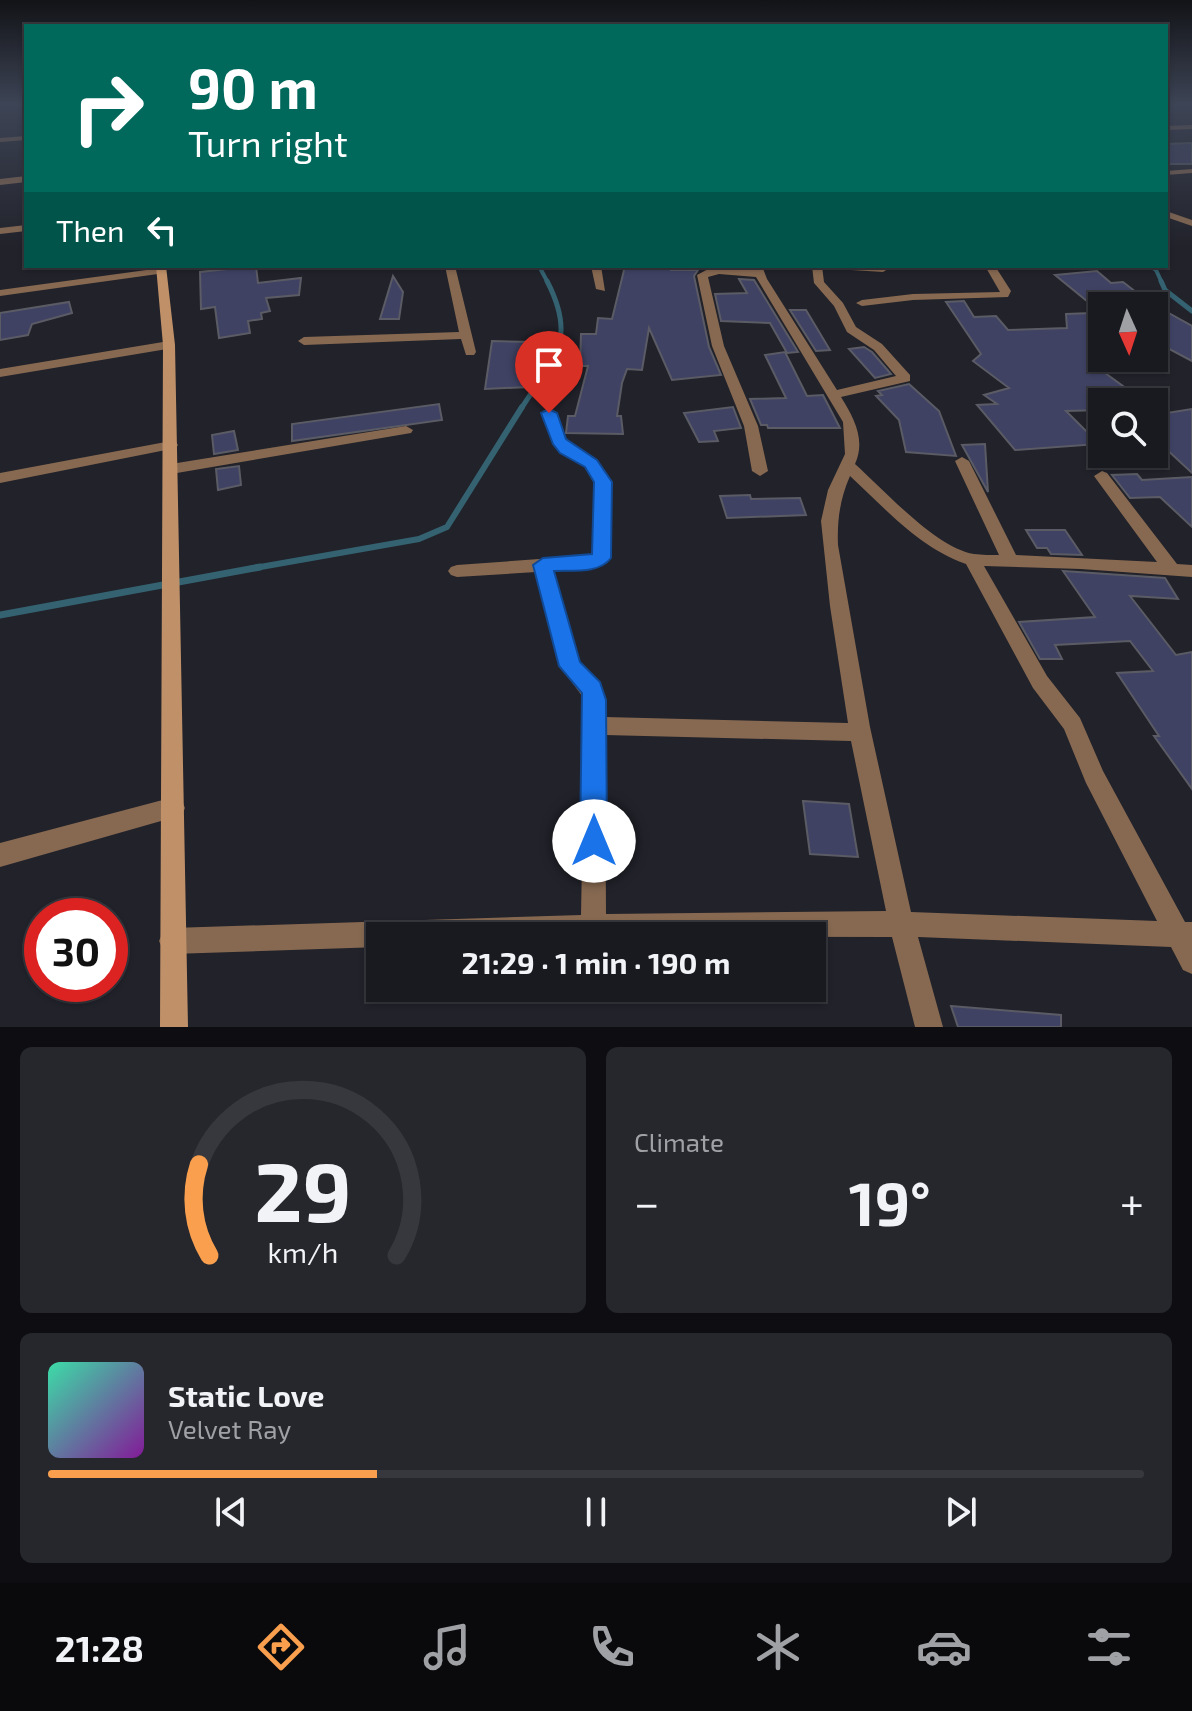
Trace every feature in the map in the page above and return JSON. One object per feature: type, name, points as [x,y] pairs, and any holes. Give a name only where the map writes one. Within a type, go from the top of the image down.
[{"type":"street","points":[[1168,173],[1192,171]]},
{"type":"street","points":[[0,182],[24,179]]},
{"type":"street","points":[[1168,215],[1192,223]]},
{"type":"street","points":[[0,231],[24,228]]},
{"type":"street","points":[[450,268],[470,352]]},
{"type":"street","points":[[596,268],[601,289]]},
{"type":"street","points":[[708,268],[758,270],[850,422],[853,437],[829,521],[830,545],[860,732],[900,924],[929,1027]]},
{"type":"street","points":[[817,268],[819,283],[839,305],[851,329],[878,347],[905,378],[834,395]]},
{"type":"street","points":[[867,268],[883,269]]},
{"type":"street","points":[[862,303],[913,297],[1006,293],[991,268]]},
{"type":"street","points":[[0,293],[161,269],[169,345],[171,445],[174,1027]]},
{"type":"street","points":[[721,270],[702,275],[706,302],[727,375],[751,426],[760,471]]},
{"type":"street","points":[[304,341],[466,335]]},
{"type":"street","points":[[0,373],[169,345]]},
{"type":"street","points":[[457,571],[594,562],[602,558],[603,482],[591,463],[566,449],[558,440],[549,413]]},
{"type":"street","points":[[171,469],[406,430]]},
{"type":"street","points":[[0,478],[171,445]]},
{"type":"street","points":[[962,461],[1010,560]]},
{"type":"street","points":[[847,465],[941,547],[972,560],[1170,567],[1192,571]]},
{"type":"street","points":[[1102,476],[1170,567]]},
{"type":"street","points":[[972,560],[1040,682],[1073,724],[1094,776],[1185,934],[1192,961]]},
{"type":"street","points":[[543,565],[570,666],[592,689],[595,726],[593,922]]},
{"type":"street","points":[[595,726],[860,732]]},
{"type":"street","points":[[0,855],[174,808]]},
{"type":"street","points":[[826,925],[900,924],[1185,934]]},
{"type":"street","points":[[172,941],[366,935]]},
{"type":"building","points":[[1168,152],[1192,152],[1192,164],[1168,164]]},
{"type":"building","points":[[256,268],[258,283],[301,278],[299,295],[266,298],[270,311],[261,313],[262,319],[248,321],[250,333],[219,338],[215,307],[201,309],[200,272]]},
{"type":"building","points":[[625,268],[698,270],[694,276],[709,347],[721,375],[672,380],[649,328],[642,370],[627,369],[622,383],[617,416],[621,416],[623,434],[566,433],[568,416],[575,416],[588,366],[580,366],[581,334],[596,334],[598,318],[612,319]]},
{"type":"building","points":[[1097,271],[1111,283],[1123,282],[1136,292],[1088,292],[1088,302],[1055,275]]},
{"type":"building","points":[[393,276],[403,292],[399,319],[380,319]]},
{"type":"building","points":[[739,279],[754,280],[798,352],[787,353],[770,323],[721,321],[715,294],[747,293]]},
{"type":"building","points":[[964,301],[974,317],[996,316],[1008,330],[1067,328],[1066,314],[1088,313],[1088,372],[1104,372],[1126,388],[1088,388],[1088,410],[1066,411],[1088,433],[1088,445],[1015,450],[977,405],[997,404],[984,395],[1009,388],[973,361],[981,354],[946,302]]},
{"type":"building","points":[[69,302],[72,313],[32,324],[28,335],[0,340],[0,313]]},
{"type":"building","points":[[790,310],[806,310],[830,350],[816,351]]},
{"type":"building","points":[[1168,313],[1192,326],[1192,361],[1168,348]]},
{"type":"building","points":[[492,341],[534,342],[529,387],[485,389]]},
{"type":"building","points":[[864,347],[891,374],[875,378],[849,349]]},
{"type":"building","points":[[785,352],[807,396],[823,395],[840,428],[768,428],[761,425],[750,399],[786,398],[765,355]]},
{"type":"building","points":[[909,384],[939,411],[956,456],[906,452],[899,420],[876,396],[882,395],[878,391]]},
{"type":"building","points":[[439,404],[442,420],[292,441],[292,424]]},
{"type":"building","points":[[733,407],[741,428],[714,431],[718,441],[699,442],[684,413]]},
{"type":"building","points":[[1192,409],[1192,473],[1168,451],[1168,413]]},
{"type":"building","points":[[234,431],[238,450],[214,454],[212,435]]},
{"type":"building","points":[[985,444],[988,492],[962,445]]},
{"type":"building","points":[[239,466],[241,485],[218,490],[216,469]]},
{"type":"building","points":[[1137,474],[1142,480],[1192,477],[1192,527],[1160,497],[1130,498],[1112,475]]},
{"type":"building","points":[[750,495],[751,499],[800,498],[806,515],[727,518],[720,496]]},
{"type":"building","points":[[1026,530],[1065,530],[1082,555],[1051,554],[1047,548],[1037,548]]},
{"type":"building","points":[[1063,571],[1165,578],[1178,599],[1130,596],[1176,655],[1192,652],[1192,789],[1154,736],[1159,736],[1117,673],[1153,671],[1130,641],[1055,645],[1062,659],[1040,659],[1019,622],[1095,617]]},
{"type":"building","points":[[803,801],[849,804],[858,857],[810,854]]},
{"type":"building","points":[[951,1006],[1061,1015],[1061,1027],[958,1027]]},
{"type":"waterway","points":[[540,268],[547,282]]},
{"type":"waterway","points":[[1153,268],[1162,283]]},
{"type":"waterway","points":[[1161,281],[1165,290],[1192,311]]},
{"type":"waterway","points":[[521,409],[551,362],[561,334],[561,319],[547,282]]},
{"type":"waterway","points":[[253,568],[419,539],[447,527],[522,407]]},
{"type":"waterway","points":[[253,568],[260,567]]},
{"type":"waterway","points":[[0,615],[253,568]]},
{"type":"route","points":[[549,413],[558,440],[566,449],[591,463],[603,482],[602,558],[594,562],[543,565],[570,666],[592,689],[595,700],[594,841]]}]
